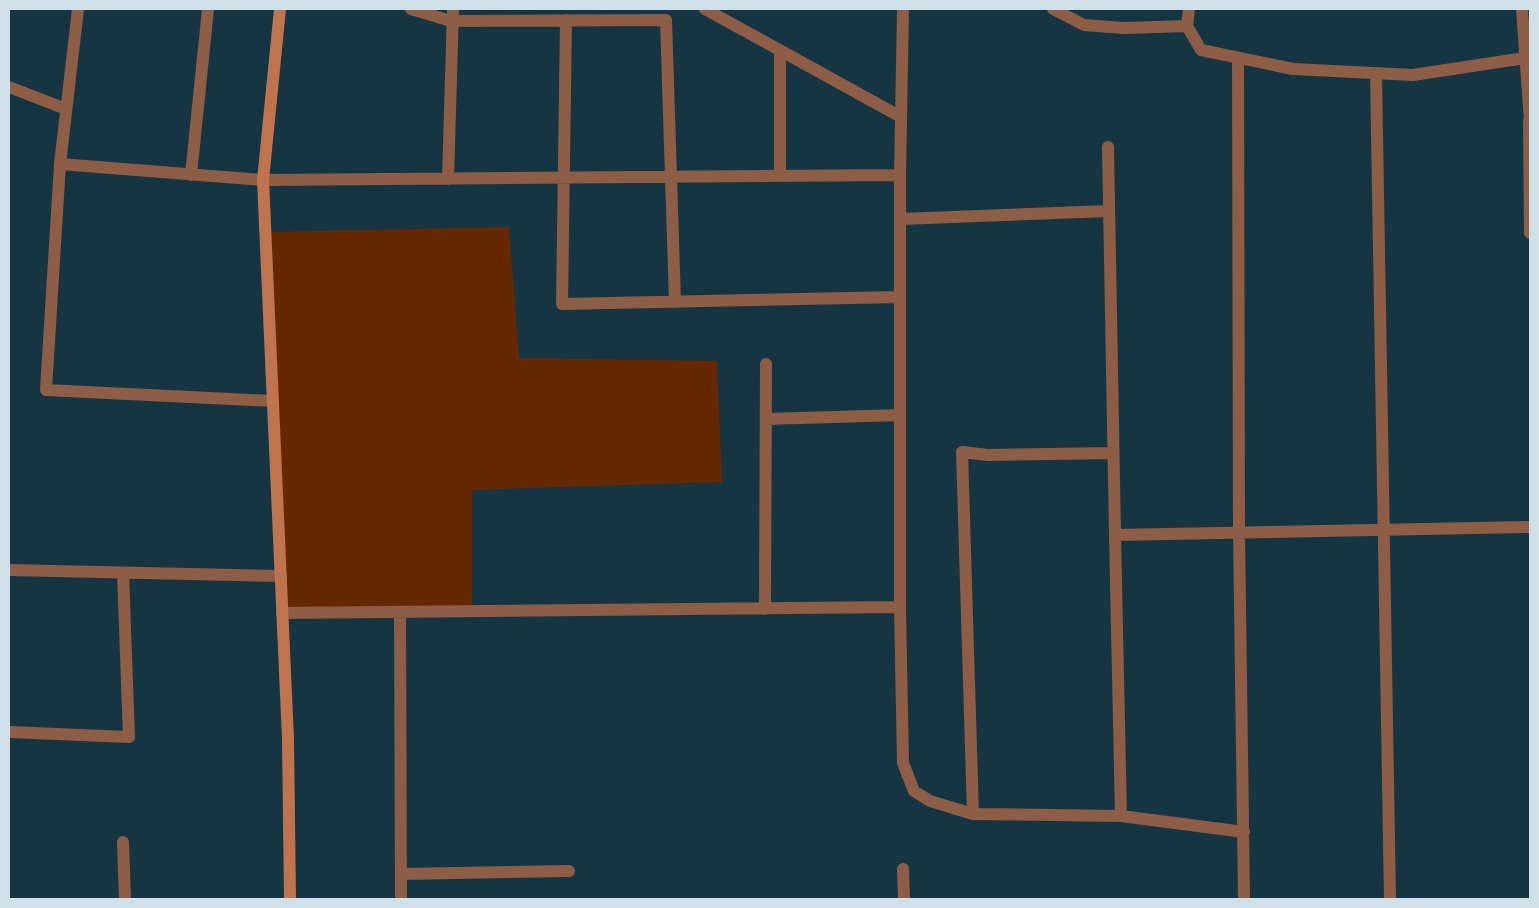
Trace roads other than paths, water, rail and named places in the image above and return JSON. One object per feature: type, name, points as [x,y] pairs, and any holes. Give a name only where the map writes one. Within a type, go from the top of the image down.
[{"type":"street","points":[[78,9],[60,164],[46,390],[273,401]]},
{"type":"street","points":[[191,175],[208,9]]},
{"type":"street","points":[[280,9],[263,180],[288,739],[290,899]]},
{"type":"street","points":[[411,9],[452,15],[566,20],[666,20],[675,302]]},
{"type":"street","points":[[706,9],[901,117]]},
{"type":"street","points":[[903,9],[900,175],[900,607],[903,763],[914,791],[930,801],[974,814],[1121,816],[1244,832]]},
{"type":"street","points":[[1053,9],[1084,24],[1124,28],[1187,26]]},
{"type":"street","points":[[1189,9],[1187,26],[1201,50],[1293,69],[1413,75],[1525,58]]},
{"type":"street","points":[[1522,9],[1530,121],[1530,233]]},
{"type":"street","points":[[448,179],[452,15]]},
{"type":"street","points":[[566,20],[562,304],[900,297]]},
{"type":"street","points":[[780,51],[780,176]]},
{"type":"street","points":[[1238,58],[1239,532],[1244,899]]},
{"type":"street","points":[[1376,74],[1390,899]]},
{"type":"street","points":[[9,87],[66,109]]},
{"type":"street","points":[[1108,147],[1121,816]]},
{"type":"street","points":[[60,164],[263,180],[900,175]]},
{"type":"street","points":[[900,219],[1109,211]]},
{"type":"street","points":[[765,609],[766,364]]},
{"type":"street","points":[[766,419],[900,415]]},
{"type":"street","points":[[974,814],[962,452],[988,455],[1113,453]]},
{"type":"street","points":[[1115,535],[1530,527]]},
{"type":"street","points":[[9,570],[281,576]]},
{"type":"street","points":[[9,732],[129,737],[123,573]]},
{"type":"street","points":[[282,613],[900,607]]},
{"type":"street","points":[[400,612],[401,899]]},
{"type":"street","points":[[123,842],[124,899]]},
{"type":"street","points":[[903,869],[904,899]]},
{"type":"street","points":[[401,874],[568,871]]}]
